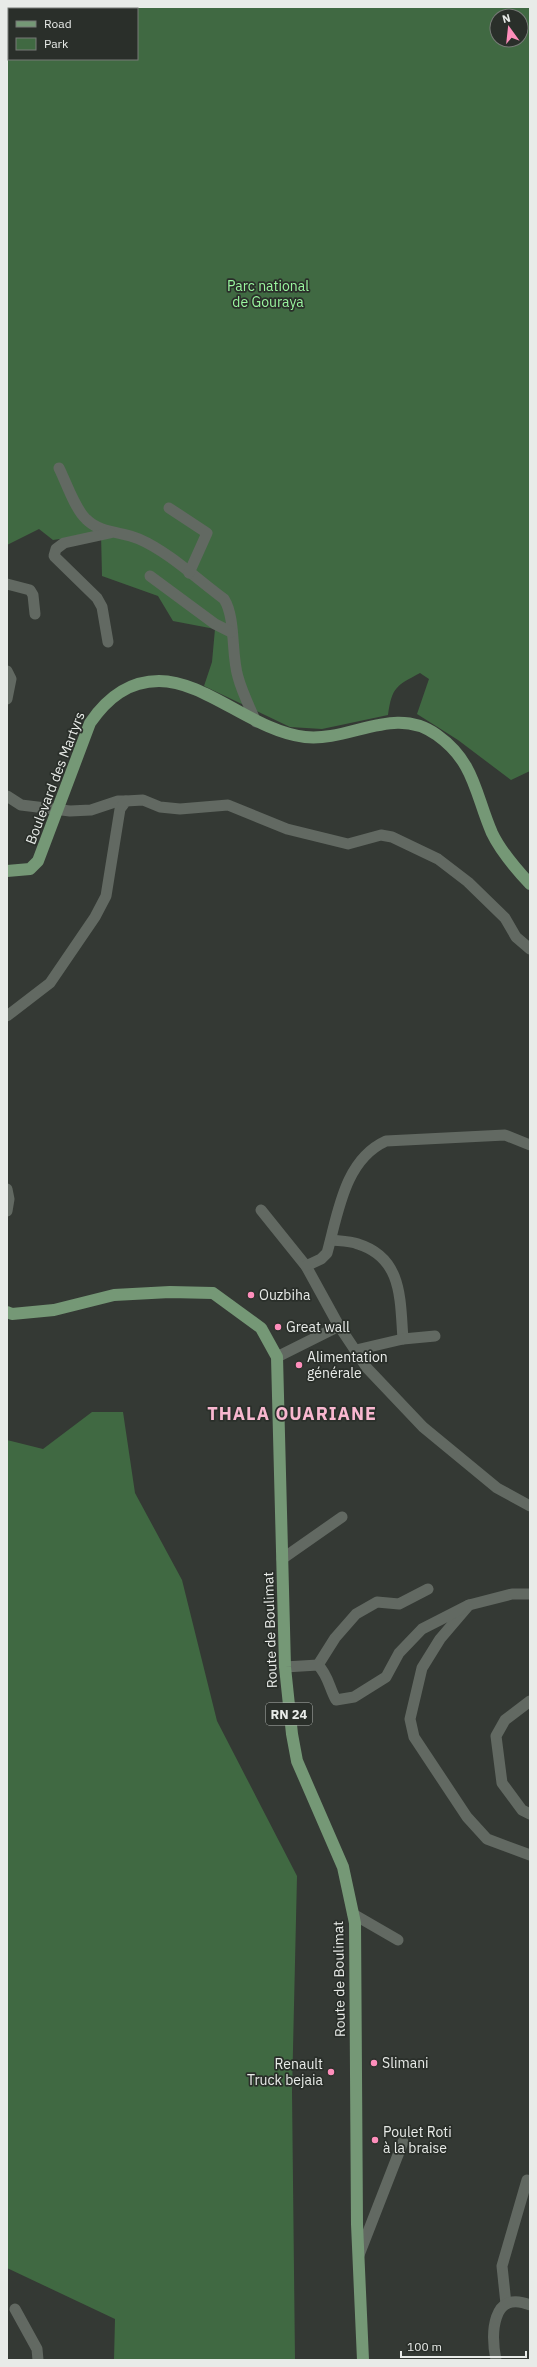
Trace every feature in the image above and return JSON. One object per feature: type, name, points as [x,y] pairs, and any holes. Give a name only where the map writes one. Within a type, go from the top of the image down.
[{"type":"main road","name":"Boulevard des Martyrs","points":[[7,871],[18,872],[30,869],[38,861],[90,723],[102,705],[115,694],[135,684],[160,681],[183,686],[208,696],[256,722],[293,736],[311,738],[336,735],[388,722],[414,724],[436,734],[457,752],[470,770],[493,834],[514,866],[530,884]]},
{"type":"main road","name":"Route de Boulimat","points":[[7,1312],[12,1314],[54,1310],[114,1295],[170,1292],[212,1294],[261,1328],[277,1357],[285,1667],[297,1761],[342,1867],[355,1924],[358,2255],[363,2360]]},
{"type":"street","points":[[59,468],[84,518],[93,526],[110,533],[138,539],[158,550],[224,599],[229,606],[231,632],[238,677],[256,722]]},
{"type":"street","points":[[169,508],[207,532],[189,573]]},
{"type":"street","points":[[108,642],[102,607],[97,598],[54,556],[56,549],[64,544],[110,533]]},
{"type":"street","points":[[150,576],[215,624],[231,632]]},
{"type":"street","points":[[7,584],[30,590],[33,595],[35,614]]},
{"type":"street","points":[[7,671],[10,679],[7,698]]},
{"type":"street","points":[[7,796],[21,805],[59,808],[81,812],[118,801],[143,800],[160,807],[180,809],[228,805],[287,829],[348,844],[381,836],[392,837],[438,859],[468,882],[505,918],[516,937],[530,949]]},
{"type":"street","points":[[7,1016],[50,983],[95,917],[106,896],[120,809],[126,801]]},
{"type":"street","points":[[306,1266],[321,1259],[327,1253],[344,1190],[356,1167],[377,1145],[386,1141],[505,1135],[530,1145]]},
{"type":"street","points":[[7,1188],[10,1199],[7,1211]]},
{"type":"street","points":[[261,1210],[306,1266],[339,1326],[367,1368],[423,1427],[497,1488],[530,1506]]},
{"type":"street","points":[[331,1240],[359,1244],[383,1257],[391,1267],[399,1294],[403,1339]]},
{"type":"street","points":[[277,1357],[339,1326]]},
{"type":"street","points":[[356,1350],[403,1339],[435,1336]]},
{"type":"street","points":[[282,1559],[342,1516]]},
{"type":"street","points":[[318,1665],[335,1638],[356,1614],[377,1602],[399,1604],[428,1589]]},
{"type":"street","points":[[285,1667],[318,1665],[327,1674],[330,1688],[336,1700],[354,1697],[386,1677],[399,1653],[422,1629],[469,1605],[512,1594],[530,1594]]},
{"type":"street","points":[[469,1605],[440,1639],[422,1668],[410,1720],[414,1737],[467,1818],[487,1839],[530,1855]]},
{"type":"street","points":[[530,1701],[505,1720],[496,1736],[502,1783],[522,1810],[530,1814]]},
{"type":"street","points":[[353,1914],[398,1940]]},
{"type":"street","points":[[358,2255],[403,2142]]},
{"type":"street","points":[[506,2304],[502,2266],[527,2180]]},
{"type":"street","points":[[496,2360],[493,2346],[494,2317],[506,2304],[521,2302],[530,2305]]},
{"type":"street","points":[[15,2309],[37,2349],[38,2360]]},
{"type":"green space","name":"Parc national de Gouraya","points":[[7,7],[530,7],[530,771],[511,780],[458,740],[417,714],[429,679],[420,673],[396,688],[391,698],[388,715],[322,729],[290,727],[204,686],[212,662],[215,629],[173,621],[158,596],[102,576],[101,533],[53,540],[39,529],[7,545]]},
{"type":"green space","points":[[92,1412],[123,1412],[135,1493],[182,1580],[217,1721],[297,1876],[292,2092],[295,2360],[114,2360],[115,2319],[7,2268],[7,1440],[43,1449]]},
{"type":"place","name":"Ouzbiha","points":[[251,1295]]},
{"type":"place","name":"Great wall","points":[[278,1327]]},
{"type":"place","name":"Alimentation générale","points":[[299,1365]]},
{"type":"place","name":"Slimani","points":[[374,2063]]},
{"type":"place","name":"Renault Truck bejaia","points":[[331,2072]]},
{"type":"place","name":"Poulet Roti à la braise","points":[[375,2140]]},
{"type":"district","name":"THALA OUARIANE","points":[[292,1413]]}]
